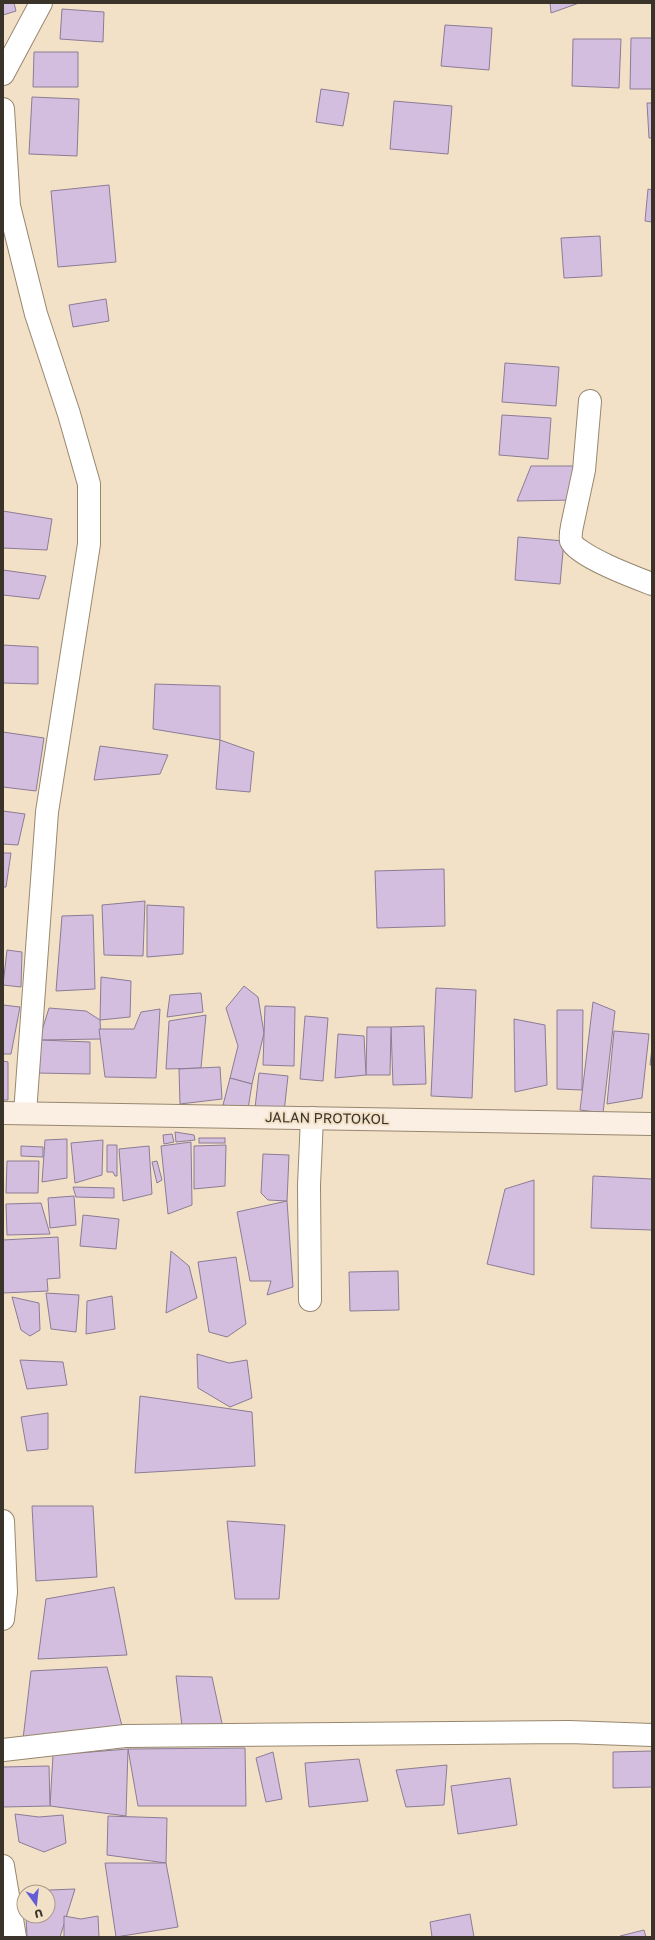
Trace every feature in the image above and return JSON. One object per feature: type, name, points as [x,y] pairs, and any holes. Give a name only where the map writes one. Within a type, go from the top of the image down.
[{"type":"street","points":[[3,74],[41,3]]},
{"type":"street","points":[[3,109],[9,206],[36,314],[69,414],[89,484],[89,544],[48,812],[24,1113]]},
{"type":"street","points":[[590,401],[584,470],[571,530],[572,542],[579,549],[614,570],[652,584]]},
{"type":"street","name":"JALAN PROTOKOL","points":[[3,1113],[652,1124]]},
{"type":"street","points":[[310,1300],[309,1185],[312,1118]]},
{"type":"street","points":[[3,1522],[6,1592],[3,1619]]},
{"type":"street","points":[[3,1750],[125,1736],[561,1732],[652,1735]]},
{"type":"street","points":[[3,1866],[15,1937]]},
{"type":"building","points":[[3,3],[14,3],[16,11],[3,15]]},
{"type":"building","points":[[550,3],[579,3],[551,13]]},
{"type":"building","points":[[62,9],[104,12],[103,42],[60,39]]},
{"type":"building","points":[[445,25],[492,28],[489,70],[441,66]]},
{"type":"building","points":[[631,38],[652,38],[652,89],[630,89]]},
{"type":"building","points":[[573,39],[621,39],[619,88],[572,86]]},
{"type":"building","points":[[34,52],[78,52],[78,87],[33,87]]},
{"type":"building","points":[[321,89],[349,93],[343,126],[316,122]]},
{"type":"building","points":[[32,97],[79,99],[77,156],[29,154]]},
{"type":"building","points":[[394,101],[452,106],[448,154],[390,149]]},
{"type":"building","points":[[647,103],[652,103],[652,138],[649,138]]},
{"type":"building","points":[[109,185],[116,262],[58,267],[51,191]]},
{"type":"building","points":[[648,189],[652,190],[652,222],[645,221]]},
{"type":"building","points":[[600,236],[602,276],[564,278],[561,238]]},
{"type":"building","points":[[106,299],[109,321],[73,327],[69,305]]},
{"type":"building","points":[[505,363],[559,367],[556,406],[502,402]]},
{"type":"building","points":[[502,415],[551,418],[548,459],[499,455]]},
{"type":"building","points":[[531,466],[575,466],[575,500],[517,501]]},
{"type":"building","points":[[3,511],[52,519],[47,550],[3,548]]},
{"type":"building","points":[[518,537],[564,541],[560,584],[515,580]]},
{"type":"building","points":[[3,570],[46,576],[39,599],[3,595]]},
{"type":"building","points":[[3,645],[38,647],[38,684],[3,683]]},
{"type":"building","points":[[155,684],[220,686],[220,740],[153,729]]},
{"type":"building","points":[[3,732],[44,738],[36,791],[3,787]]},
{"type":"building","points":[[220,740],[254,752],[250,792],[216,789]]},
{"type":"building","points":[[100,746],[168,755],[160,774],[94,780]]},
{"type":"building","points":[[3,811],[25,814],[18,845],[3,844]]},
{"type":"building","points":[[3,853],[11,853],[6,887],[3,887]]},
{"type":"building","points":[[444,869],[445,926],[377,928],[375,871]]},
{"type":"building","points":[[145,901],[143,956],[104,955],[102,905]]},
{"type":"building","points":[[147,905],[184,907],[183,954],[147,957]]},
{"type":"building","points":[[93,915],[95,989],[56,991],[62,916]]},
{"type":"building","points":[[7,950],[22,952],[21,987],[3,985]]},
{"type":"building","points":[[101,977],[131,981],[130,1017],[100,1020]]},
{"type":"building","points":[[244,986],[258,997],[264,1033],[252,1084],[230,1078],[238,1046],[226,1008]]},
{"type":"building","points":[[436,988],[476,990],[472,1098],[431,1096]]},
{"type":"building","points":[[201,993],[203,1012],[167,1017],[170,995]]},
{"type":"building","points":[[593,1002],[615,1011],[603,1113],[580,1110]]},
{"type":"building","points":[[3,1005],[20,1007],[11,1054],[3,1054]]},
{"type":"building","points":[[265,1006],[295,1007],[294,1066],[263,1065]]},
{"type":"building","points":[[49,1008],[86,1011],[100,1020],[101,1039],[39,1040]]},
{"type":"building","points":[[160,1009],[156,1078],[105,1077],[99,1029],[134,1029],[141,1012]]},
{"type":"building","points":[[557,1010],[583,1010],[582,1090],[557,1089]]},
{"type":"building","points":[[206,1015],[201,1068],[166,1069],[169,1021]]},
{"type":"building","points":[[305,1016],[328,1018],[323,1081],[300,1079]]},
{"type":"building","points":[[514,1019],[545,1025],[547,1085],[515,1092]]},
{"type":"building","points":[[424,1026],[426,1084],[393,1085],[391,1027]]},
{"type":"building","points":[[367,1027],[391,1027],[390,1075],[366,1075]]},
{"type":"building","points":[[614,1031],[649,1034],[642,1098],[607,1104]]},
{"type":"building","points":[[338,1034],[364,1036],[366,1075],[335,1078]]},
{"type":"building","points":[[39,1040],[90,1042],[90,1074],[37,1073]]},
{"type":"building","points":[[652,1048],[652,1065],[650,1065]]},
{"type":"building","points":[[3,1061],[8,1062],[8,1100],[3,1100]]},
{"type":"building","points":[[220,1067],[222,1099],[180,1104],[179,1069]]},
{"type":"building","points":[[259,1073],[288,1076],[284,1112],[255,1108]]},
{"type":"building","points":[[230,1078],[252,1084],[248,1109],[223,1105]]},
{"type":"building","points":[[175,1132],[194,1135],[195,1140],[176,1142]]},
{"type":"building","points":[[172,1134],[174,1142],[164,1144],[163,1135]]},
{"type":"building","points":[[199,1138],[225,1138],[225,1143],[199,1143]]},
{"type":"building","points":[[67,1139],[67,1178],[42,1182],[45,1140]]},
{"type":"building","points":[[103,1140],[102,1175],[75,1183],[71,1143]]},
{"type":"building","points":[[191,1142],[192,1205],[168,1214],[161,1146]]},
{"type":"building","points":[[107,1145],[117,1145],[117,1176],[115,1176],[113,1172],[107,1172]]},
{"type":"building","points":[[226,1145],[225,1186],[194,1189],[194,1146]]},
{"type":"building","points":[[21,1146],[43,1147],[43,1157],[21,1156]]},
{"type":"building","points":[[149,1146],[152,1194],[123,1201],[119,1149]]},
{"type":"building","points":[[263,1154],[289,1155],[287,1201],[268,1200],[261,1193]]},
{"type":"building","points":[[7,1161],[39,1161],[38,1193],[6,1193]]},
{"type":"building","points":[[157,1161],[162,1180],[157,1183],[152,1162]]},
{"type":"building","points":[[593,1176],[652,1179],[652,1230],[591,1228]]},
{"type":"building","points":[[534,1180],[534,1275],[487,1264],[505,1189]]},
{"type":"building","points":[[73,1187],[114,1188],[114,1198],[76,1197]]},
{"type":"building","points":[[74,1196],[76,1225],[50,1228],[48,1198]]},
{"type":"building","points":[[287,1201],[293,1287],[267,1295],[271,1281],[250,1281],[237,1212]]},
{"type":"building","points":[[41,1203],[50,1234],[7,1235],[6,1204]]},
{"type":"building","points":[[83,1215],[119,1219],[116,1249],[80,1246]]},
{"type":"building","points":[[58,1237],[60,1278],[47,1279],[48,1291],[3,1293],[3,1240]]},
{"type":"building","points":[[171,1251],[189,1266],[197,1298],[166,1313]]},
{"type":"building","points":[[236,1257],[246,1324],[227,1337],[209,1332],[198,1262]]},
{"type":"building","points":[[398,1271],[399,1310],[350,1311],[349,1272]]},
{"type":"building","points":[[46,1293],[79,1295],[76,1332],[51,1329]]},
{"type":"building","points":[[112,1296],[115,1329],[86,1334],[87,1301]]},
{"type":"building","points":[[12,1297],[39,1303],[40,1330],[30,1336],[21,1330]]},
{"type":"building","points":[[197,1354],[229,1363],[247,1360],[252,1398],[230,1407],[198,1388]]},
{"type":"building","points":[[20,1360],[63,1362],[67,1385],[27,1389]]},
{"type":"building","points":[[140,1396],[252,1412],[255,1466],[135,1473]]},
{"type":"building","points":[[48,1413],[48,1449],[27,1451],[21,1417]]},
{"type":"building","points":[[32,1506],[93,1506],[97,1577],[36,1581]]},
{"type":"building","points":[[227,1521],[285,1525],[279,1599],[235,1599]]},
{"type":"building","points":[[114,1587],[127,1655],[38,1659],[46,1599]]},
{"type":"building","points":[[107,1667],[122,1726],[23,1739],[31,1671]]},
{"type":"building","points":[[176,1676],[212,1677],[223,1728],[182,1726]]},
{"type":"building","points":[[245,1748],[246,1806],[138,1806],[128,1749]]},
{"type":"building","points":[[128,1749],[126,1816],[50,1806],[53,1755]]},
{"type":"building","points":[[652,1751],[652,1787],[613,1788],[613,1752]]},
{"type":"building","points":[[273,1752],[282,1799],[266,1802],[256,1758]]},
{"type":"building","points":[[359,1759],[368,1801],[309,1807],[305,1763]]},
{"type":"building","points":[[447,1765],[444,1805],[406,1807],[396,1770]]},
{"type":"building","points":[[49,1766],[50,1806],[3,1807],[3,1767]]},
{"type":"building","points":[[510,1778],[517,1825],[458,1834],[451,1786]]},
{"type":"building","points":[[15,1814],[39,1817],[63,1815],[66,1843],[44,1852],[19,1842]]},
{"type":"building","points":[[108,1816],[167,1818],[166,1863],[107,1855]]},
{"type":"building","points":[[105,1863],[166,1863],[178,1927],[116,1937]]},
{"type":"building","points":[[75,1889],[60,1937],[27,1937],[26,1924],[56,1924],[56,1890]]},
{"type":"building","points":[[470,1914],[474,1937],[432,1937],[430,1922]]},
{"type":"building","points":[[64,1916],[81,1919],[98,1916],[99,1937],[64,1937]]},
{"type":"building","points":[[644,1930],[646,1937],[620,1937],[620,1936]]}]
